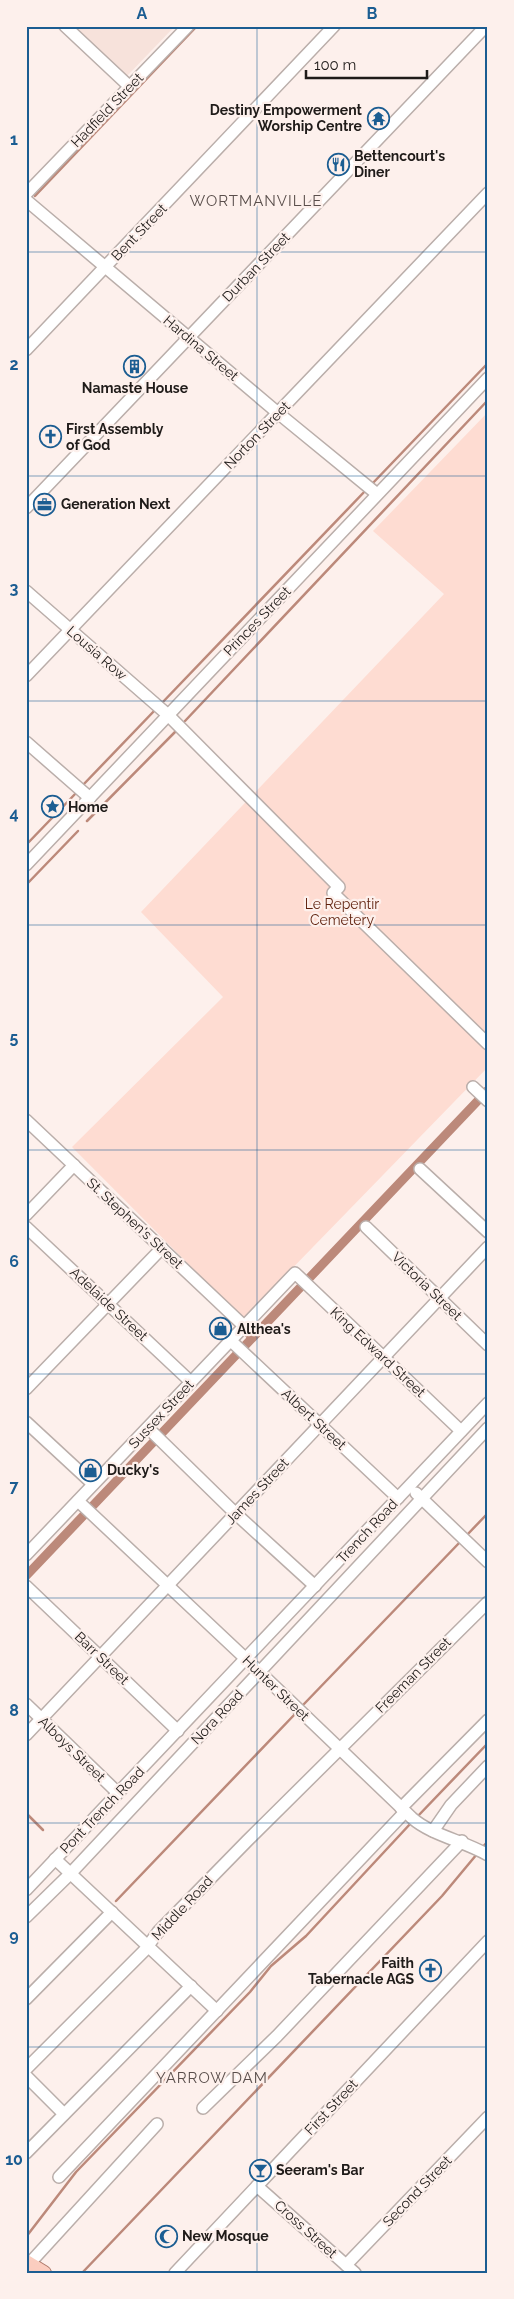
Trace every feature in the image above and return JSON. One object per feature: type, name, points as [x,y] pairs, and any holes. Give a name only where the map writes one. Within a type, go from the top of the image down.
[{"type":"main road","points":[[27,2267],[44,2273]]},
{"type":"street","points":[[65,26],[130,87]]},
{"type":"street","name":"Hadfield Street","points":[[26,194],[188,26]]},
{"type":"street","name":"Bent Street","points":[[26,350],[334,26]]},
{"type":"street","name":"Durban Street","points":[[26,508],[486,26]]},
{"type":"street","name":"Norton Street","points":[[26,676],[488,194]]},
{"type":"street","name":"Hardina Street","points":[[26,200],[278,413],[378,494]]},
{"type":"street","name":"Princes Street","points":[[26,865],[87,796],[165,713],[488,378]]},
{"type":"street","name":"Lousia Row","points":[[26,591],[154,702],[339,887],[333,893],[488,1044]]},
{"type":"street","points":[[26,742],[87,796]]},
{"type":"street","points":[[473,1087],[488,1101]]},
{"type":"street","name":"St. Stephen's Street","points":[[26,1120],[244,1326]]},
{"type":"street","points":[[26,1215],[74,1165]]},
{"type":"street","points":[[420,1169],[488,1232]]},
{"type":"street","name":"Adelaide Street","points":[[26,1227],[191,1382]]},
{"type":"street","name":"Victoria Street","points":[[366,1227],[488,1345]]},
{"type":"street","name":"James Street","points":[[26,1735],[488,1247]]},
{"type":"street","points":[[26,1390],[162,1248]]},
{"type":"street","name":"Sussex Street","points":[[26,1555],[81,1503],[93,1484],[294,1273]]},
{"type":"street","name":"King Edward Street","points":[[294,1273],[461,1431]]},
{"type":"street","name":"Albert Street","points":[[230,1340],[398,1498]]},
{"type":"street","name":"Trench Road","points":[[246,1659],[488,1403]]},
{"type":"street","points":[[26,1422],[93,1484]]},
{"type":"street","points":[[148,1428],[236,1514],[315,1586]]},
{"type":"street","name":"Nora Road","points":[[26,1917],[70,1874],[488,1428]]},
{"type":"street","points":[[409,1486],[488,1562]]},
{"type":"street","name":"Hunter Street","points":[[81,1503],[409,1816],[433,1831],[468,1844],[488,1855]]},
{"type":"street","name":"Barr Street","points":[[28,1588],[178,1731]]},
{"type":"street","name":"Freeman Street","points":[[338,1748],[488,1602]]},
{"type":"street","name":"Pont Trench Road","points":[[27,1888],[246,1659]]},
{"type":"street","name":"Alboys Street","points":[[26,1704],[118,1793]]},
{"type":"street","points":[[59,2177],[217,2011],[409,1816],[488,1720]]},
{"type":"street","name":"Middle Road","points":[[26,2070],[338,1748]]},
{"type":"street","points":[[433,1831],[451,1805],[488,1766]]},
{"type":"street","points":[[203,2108],[468,1844]]},
{"type":"street","points":[[55,1859],[217,2011]]},
{"type":"street","points":[[26,1999],[112,1912]]},
{"type":"street","name":"First Street","points":[[175,2273],[488,1941]]},
{"type":"street","points":[[26,2153],[191,1986]]},
{"type":"street","points":[[26,2070],[64,2114]]},
{"type":"street","name":"Second Street","points":[[351,2269],[488,2117]]},
{"type":"street","points":[[27,2267],[157,2124]]},
{"type":"street","name":"Cross Street","points":[[257,2186],[351,2269]]},
{"type":"shaded area","points":[[72,26],[175,26],[127,76]]},
{"type":"green space","name":"Le Repentir Cemetery","points":[[488,412],[488,1067],[243,1319],[72,1147],[223,997],[141,912],[444,594],[373,531]]},
{"type":"waterway","points":[[35,196],[197,26]]},
{"type":"waterway","points":[[371,485],[488,363]]},
{"type":"waterway","points":[[185,721],[488,400]]},
{"type":"waterway","points":[[160,705],[367,489]]},
{"type":"waterway","points":[[82,786],[156,709]]},
{"type":"waterway","points":[[87,821],[176,731]]},
{"type":"waterway","points":[[26,845],[77,792]]},
{"type":"waterway","points":[[26,885],[78,831]]},
{"type":"waterway","points":[[26,1576],[488,1090]]},
{"type":"waterway","points":[[243,1332],[250,1340]]},
{"type":"waterway","points":[[466,1536],[488,1513]]},
{"type":"waterway","points":[[304,1704],[461,1541]]},
{"type":"waterway","points":[[116,1901],[295,1714]]},
{"type":"waterway","points":[[417,1817],[488,1743]]},
{"type":"waterway","points":[[26,1813],[43,1830]]},
{"type":"waterway","points":[[26,2237],[76,2172],[250,1992],[271,1966],[306,1936],[411,1823]]},
{"type":"waterway","points":[[482,1848],[488,1841]]},
{"type":"waterway","points":[[82,2273],[442,1896],[477,1854]]},
{"type":"place","name":"Destiny Empowerment Worship Centre","points":[[378,118]]},
{"type":"place","name":"Bettencourt's Diner","points":[[338,164]]},
{"type":"place","name":"Namaste House","points":[[135,366]]},
{"type":"place","name":"First Assembly of God","points":[[50,437]]},
{"type":"place","name":"Generation Next","points":[[45,504]]},
{"type":"place","name":"Home","points":[[52,807]]},
{"type":"place","name":"Althea's","points":[[221,1329]]},
{"type":"place","name":"Ducky's","points":[[91,1470]]},
{"type":"place","name":"Faith Tabernacle AGS","points":[[430,1971]]},
{"type":"place","name":"Seeram's Bar","points":[[260,2170]]},
{"type":"place","name":"New Mosque","points":[[166,2236]]},
{"type":"district","name":"WORTMANVILLE","points":[[256,201]]},
{"type":"district","name":"YARROW DAM","points":[[212,2078]]}]
